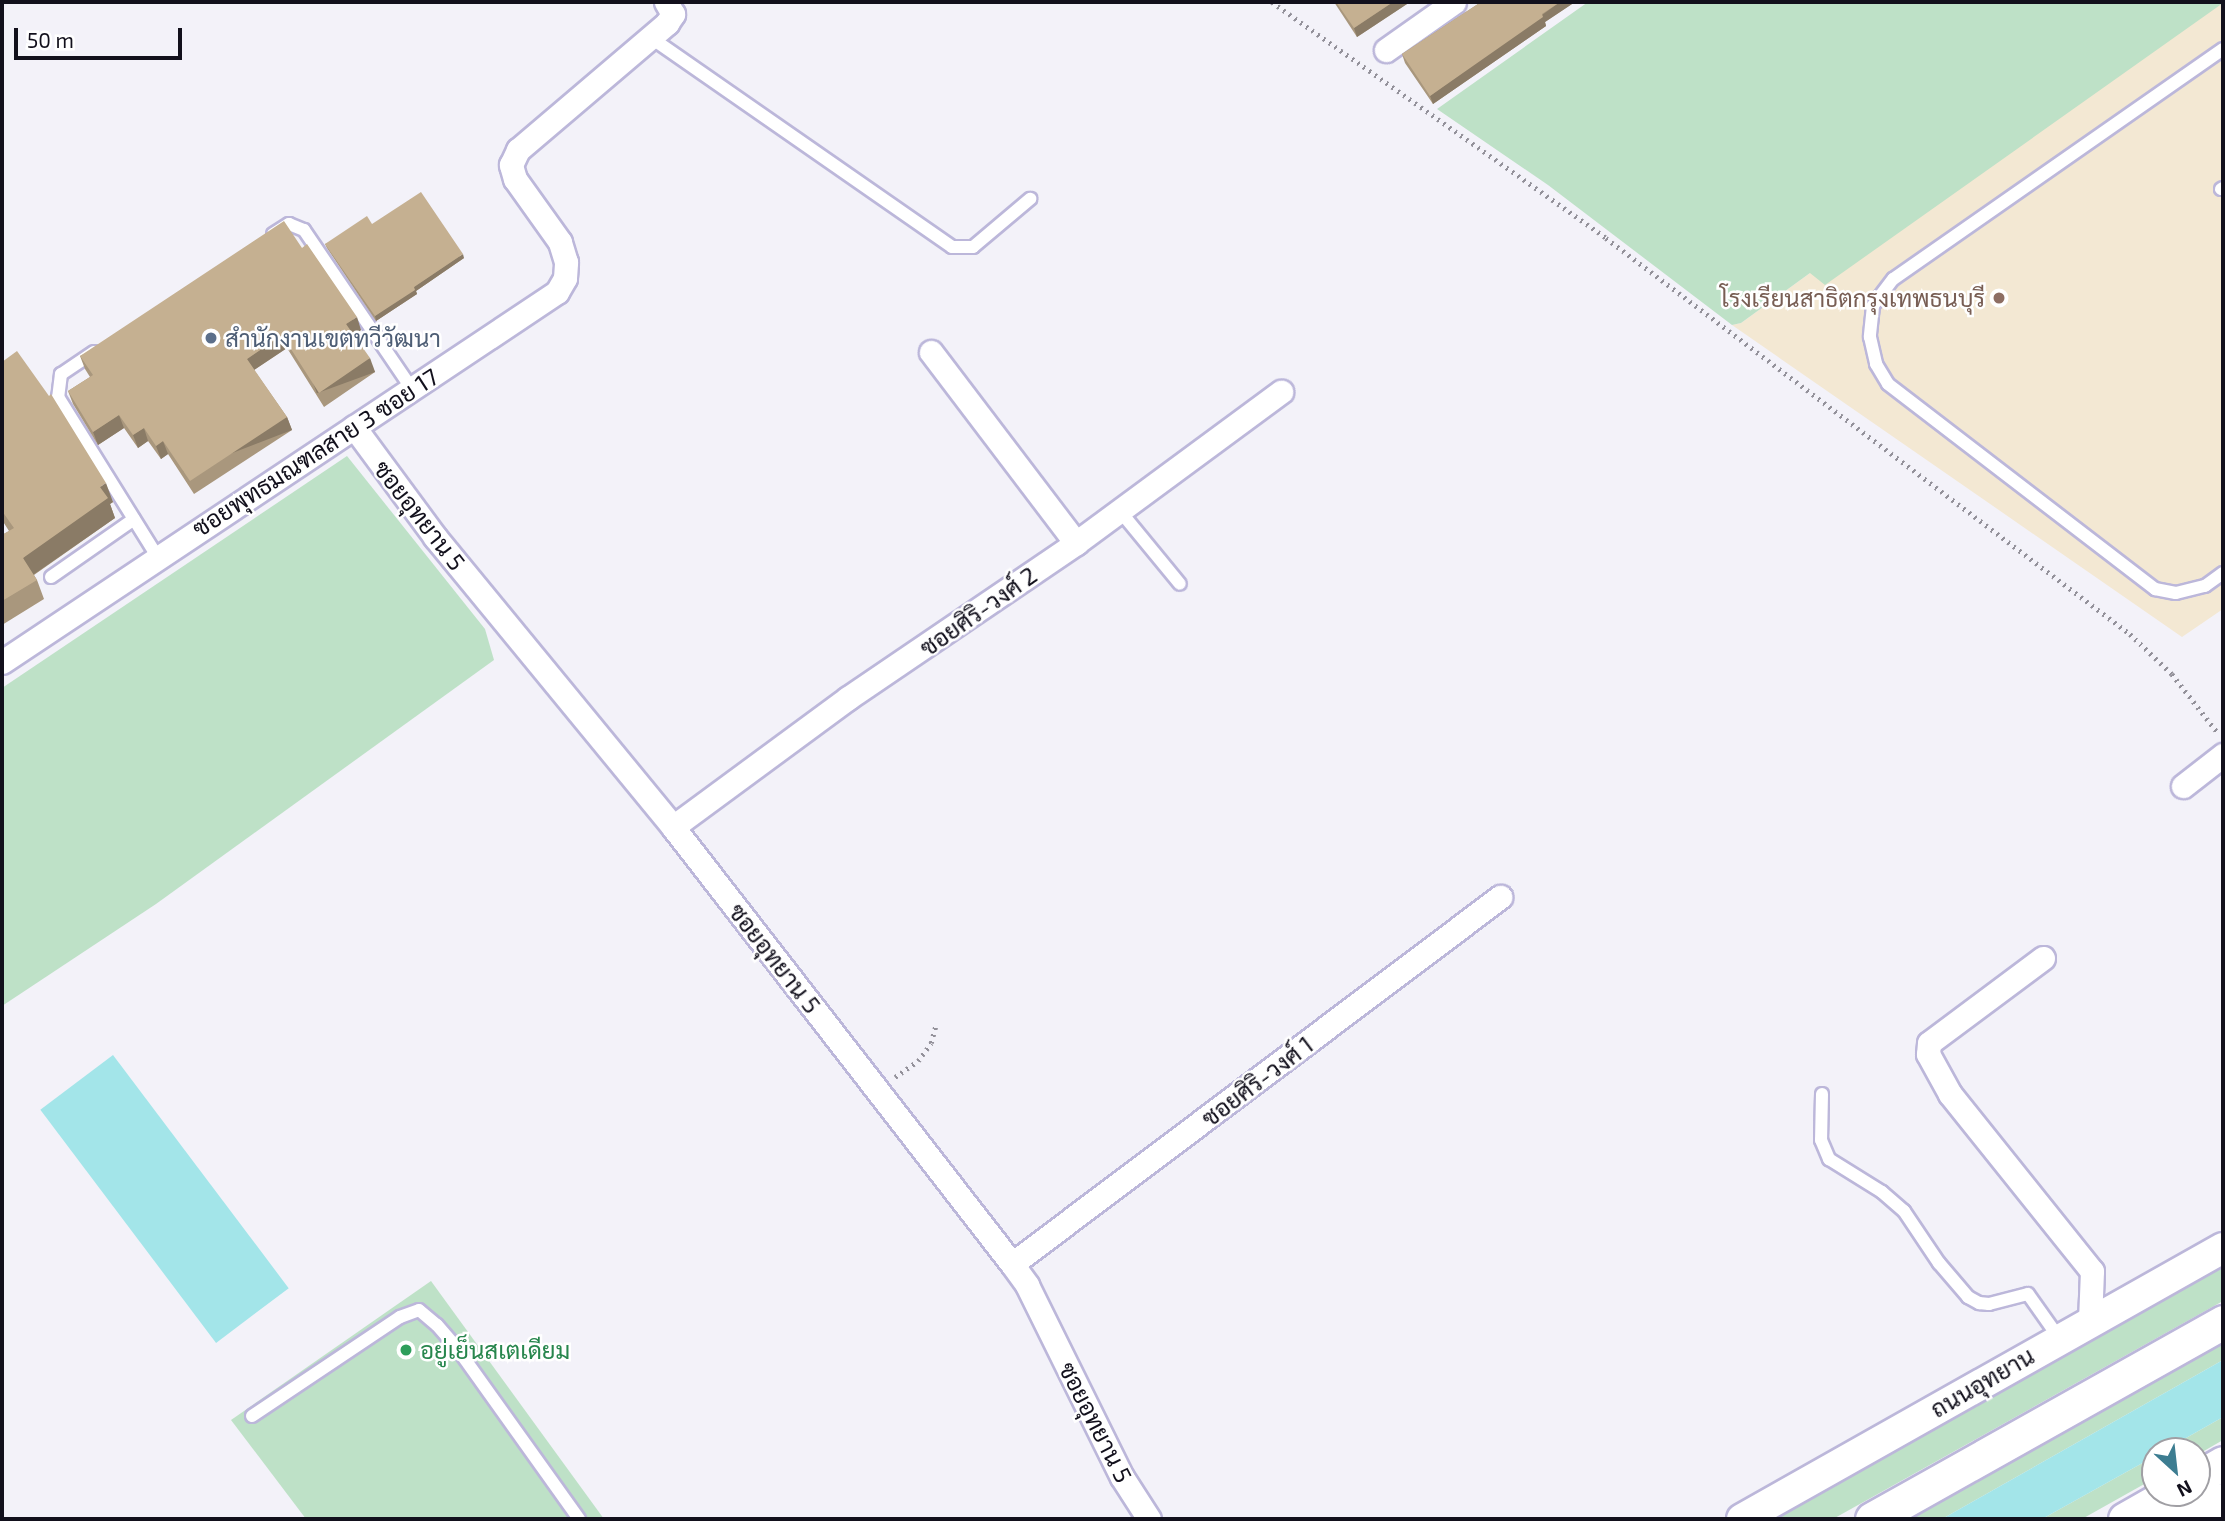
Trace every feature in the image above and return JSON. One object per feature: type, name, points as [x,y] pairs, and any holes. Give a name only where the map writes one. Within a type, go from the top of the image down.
[{"type":"main road","points":[[1872,1519],[2223,1322]]},
{"type":"main road","points":[[2169,1519],[2223,1500]]},
{"type":"main road","points":[[2125,1519],[2146,1507]]},
{"type":"street","name":"ซอยพุทธมณฑลสาย 3 ซอย 17","points":[[2,662],[557,292],[565,278],[566,262],[560,242],[515,178],[511,165],[518,150],[650,37],[673,14],[666,2]]},
{"type":"street","points":[[1386,50],[1454,2]]},
{"type":"street","points":[[931,352],[1076,543]]},
{"type":"street","name":"ซอยศิริ-วงศ์ 2","points":[[673,827],[848,698],[1076,543],[1281,392]]},
{"type":"street","name":"ซอยอุทยาน 5","points":[[354,427],[435,537],[673,827],[1012,1264],[1027,1285],[1122,1477],[1149,1519]]},
{"type":"street","points":[[2183,786],[2223,755]]},
{"type":"street","name":"ซอยศิริ-วงศ์ 1","points":[[1012,1264],[1500,897]]},
{"type":"street","points":[[2043,958],[1929,1043],[1928,1054],[1950,1094],[2092,1272],[2090,1321]]},
{"type":"street","name":"ถนนอุทยาน","points":[[1742,1519],[2223,1248]]},
{"type":"lane","points":[[650,37],[952,247],[973,247],[1030,199]]},
{"type":"lane","points":[[2223,49],[1893,279],[1873,306],[1870,337],[1876,364],[1888,384],[2155,589],[2176,593],[2205,586],[2223,573]]},
{"type":"lane","points":[[266,239],[289,224],[304,230],[412,389]]},
{"type":"lane","points":[[107,344],[61,374],[58,397],[158,556]]},
{"type":"lane","points":[[1120,511],[1180,584]]},
{"type":"lane","points":[[51,577],[134,519]]},
{"type":"lane","points":[[1822,1094],[1821,1140],[1829,1159],[1882,1192],[1904,1211],[1939,1263],[1968,1297],[1979,1303],[1989,1304],[2028,1294],[2059,1338]]},
{"type":"lane","points":[[252,1416],[400,1317],[419,1310],[437,1325],[457,1348],[579,1519]]},
{"type":"path","points":[[1272,2],[1606,238],[2130,634],[2172,674],[2223,740]]},
{"type":"path","points":[[877,1090],[918,1061],[931,1043],[936,1024]]},
{"type":"shaded area","name":"โรงเรียนสาธิตกรุงเทพธนบุรี","points":[[2223,2],[2223,609],[2182,637],[1732,325],[1741,323],[1810,273]]},
{"type":"green space","points":[[1588,2],[2223,3],[1825,285],[1810,273],[1741,323],[1732,325],[1548,185],[1437,109]]},
{"type":"green space","points":[[347,456],[485,629],[494,660],[156,904],[2,1006],[2,688]]},
{"type":"green space","points":[[2223,1265],[2223,1301],[1833,1519],[1772,1519]]},
{"type":"green space","name":"อยู่เย็นสเตเดียม","points":[[431,1281],[604,1519],[306,1519],[231,1420]]},
{"type":"green space","points":[[2223,1341],[2223,1360],[1942,1519],[1904,1519]]},
{"type":"green space","points":[[2223,1417],[2223,1440],[2211,1447],[2211,1437],[2188,1437]]},
{"type":"green space","points":[[2141,1464],[2141,1486],[2082,1519],[2042,1519]]},
{"type":"water","points":[[113,1055],[289,1288],[216,1343],[40,1110]]},
{"type":"water","points":[[2223,1360],[2223,1417],[2188,1437],[2141,1437],[2141,1464],[2042,1519],[1942,1519]]},
{"type":"building","points":[[1336,2],[1393,2],[1354,28]]},
{"type":"building","points":[[1481,2],[1560,2],[1542,14],[1543,17],[1430,96],[1402,54]]},
{"type":"building","points":[[421,192],[463,254],[375,316],[325,244],[367,216],[372,224]]},
{"type":"building","name":"สำนักงานเขตทวีวัฒนา","points":[[284,221],[302,248],[307,244],[357,317],[346,324],[370,358],[319,393],[282,335],[247,359],[287,417],[190,481],[163,441],[156,446],[144,428],[133,435],[119,415],[93,432],[68,391],[93,375],[80,356]]},
{"type":"building","points":[[17,351],[49,396],[51,394],[106,483],[100,487],[108,498],[23,558],[37,580],[2,601],[2,535],[14,528],[2,511],[2,362]]},
{"type":"place","name":"โรงเรียนสาธิตกรุงเทพธนบุรี","points":[[1999,298]]},
{"type":"place","name":"สำนักงานเขตทวีวัฒนา","points":[[211,338]]},
{"type":"place","name":"อยู่เย็นสเตเดียม","points":[[406,1350]]}]
